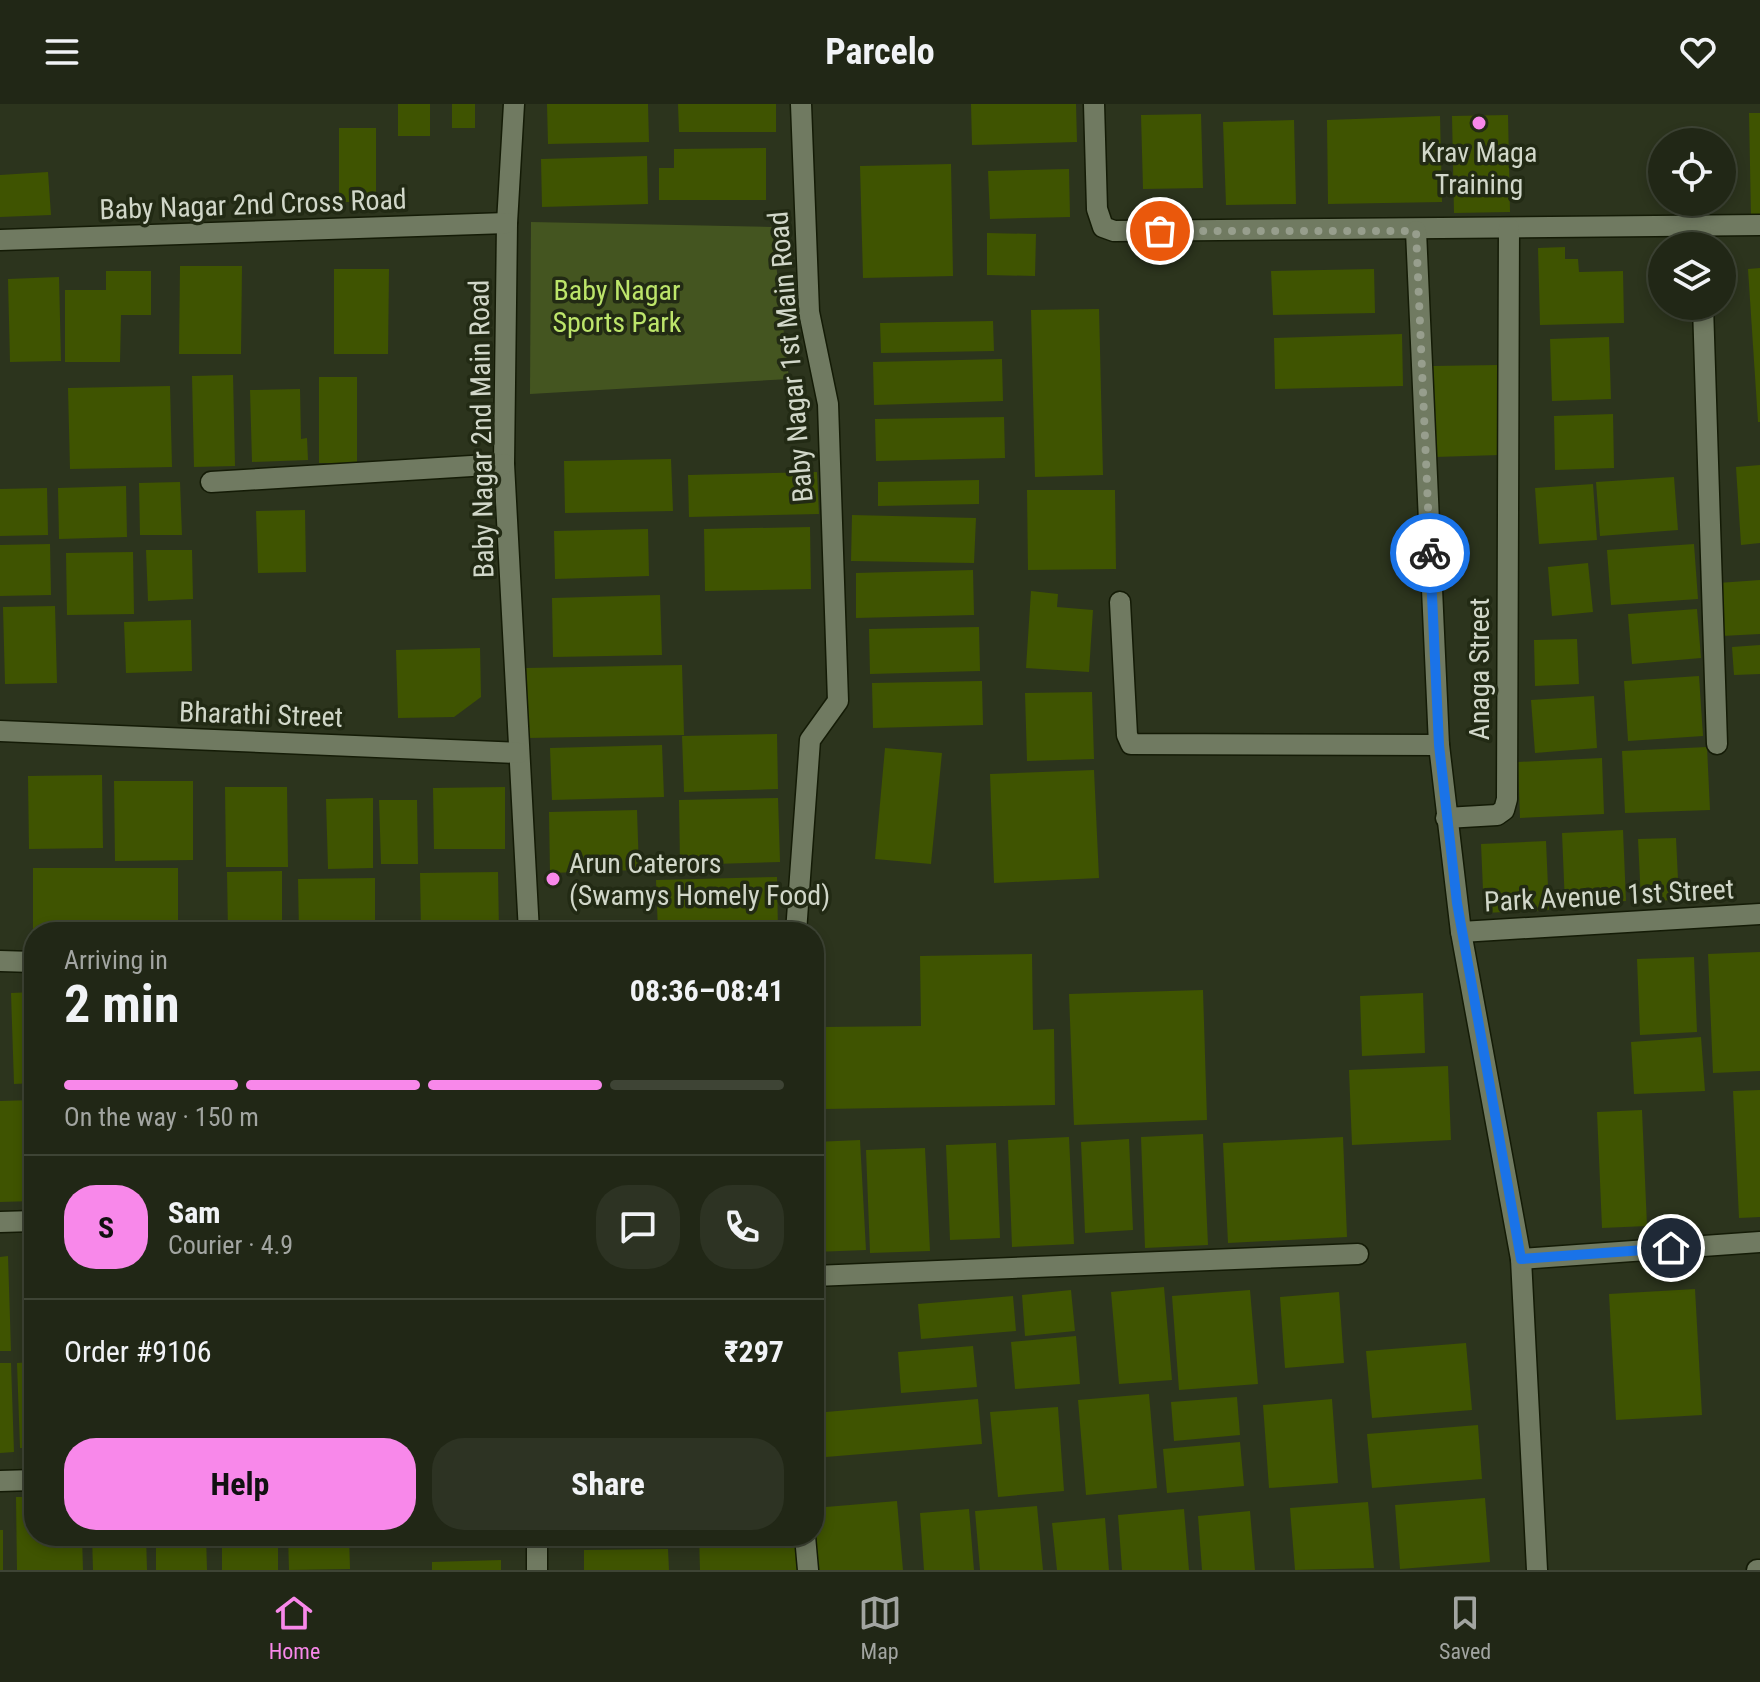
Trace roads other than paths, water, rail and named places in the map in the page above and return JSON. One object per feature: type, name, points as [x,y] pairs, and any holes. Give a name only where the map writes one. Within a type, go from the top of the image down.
[{"type":"street","name":"Baby Nagar 2nd Main Road","points":[[514,104],[507,223],[504,464],[528,922]]},
{"type":"street","name":"Baby Nagar 1st Main Road","points":[[797,922],[810,740],[838,701],[828,404],[809,312],[801,104]]},
{"type":"street","points":[[1094,104],[1097,209],[1103,227],[1114,231],[1509,228],[1648,234]]},
{"type":"street","name":"Baby Nagar 2nd Cross Road","points":[[0,240],[507,223]]},
{"type":"street","points":[[1722,232],[1760,225]]},
{"type":"street","name":"Anaga Street","points":[[1446,818],[1497,815],[1504,810],[1507,799],[1509,228]]},
{"type":"street","points":[[1416,231],[1439,745],[1461,932],[1521,1259],[1537,1570]]},
{"type":"street","points":[[1703,320],[1717,744]]},
{"type":"street","points":[[211,482],[504,464]]},
{"type":"street","points":[[1120,602],[1127,735],[1131,744],[1439,745]]},
{"type":"street","name":"Bharathi Street","points":[[0,731],[519,753]]},
{"type":"street","name":"Park Avenue 1st Street","points":[[1461,932],[1760,914]]},
{"type":"street","points":[[0,961],[24,962]]},
{"type":"street","points":[[0,1222],[24,1221]]},
{"type":"street","points":[[1521,1259],[1760,1242]]},
{"type":"street","points":[[824,1276],[1358,1254]]},
{"type":"street","points":[[0,1481],[24,1480]]},
{"type":"street","points":[[537,1546],[537,1570]]},
{"type":"street","points":[[806,1546],[808,1570]]},
{"type":"place","name":"Krav Maga Training","points":[[1479,123]]},
{"type":"place","name":"Arun Caterors (Swamys Homely Food)","points":[[553,879]]},
{"type":"park label","name":"Baby Nagar Sports Park","points":[[617,306]]}]
